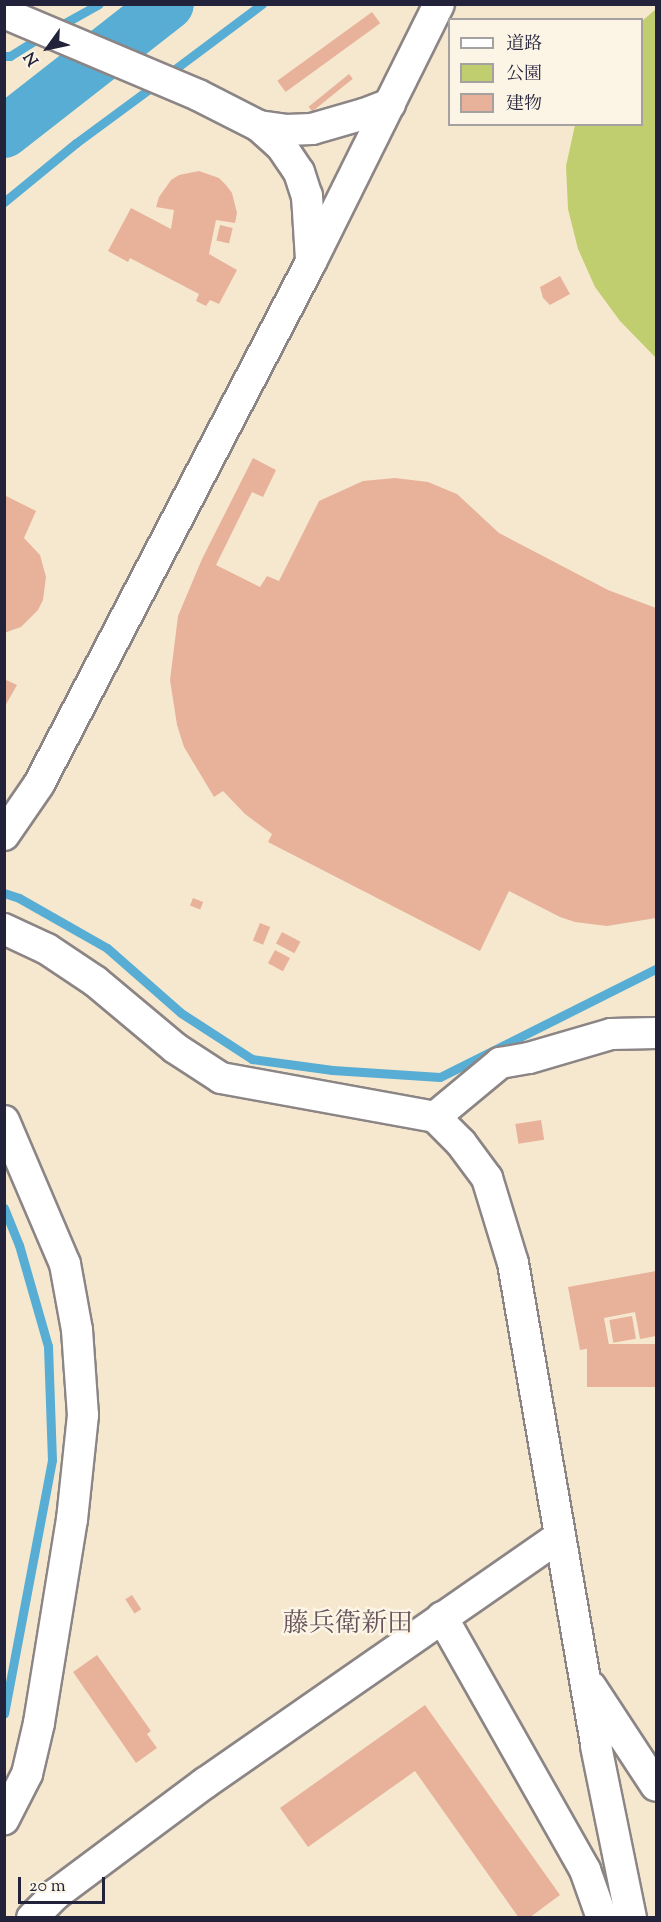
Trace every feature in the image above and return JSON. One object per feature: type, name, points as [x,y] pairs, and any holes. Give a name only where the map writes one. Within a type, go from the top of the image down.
[{"type":"street","points":[[4,836],[39,784],[311,262],[438,4]]},
{"type":"street","points":[[4,14],[198,94],[259,126],[282,147],[299,171],[307,196],[311,262]]},
{"type":"street","points":[[259,126],[286,130],[312,129],[356,117],[390,104]]},
{"type":"street","points":[[4,929],[47,949],[95,981],[175,1048],[221,1078],[442,1111],[500,1063],[529,1058],[611,1034],[657,1033]]},
{"type":"street","points":[[442,1111],[460,1143],[487,1178],[513,1263],[596,1746],[631,1917]]},
{"type":"street","points":[[4,1121],[65,1264],[77,1330],[83,1415],[72,1519],[39,1723],[27,1774],[4,1819]]},
{"type":"street","points":[[32,1917],[56,1893],[205,1783],[560,1536]]},
{"type":"street","points":[[442,1617],[585,1870],[602,1917]]},
{"type":"street","points":[[586,1679],[657,1786]]},
{"type":"green space","points":[[656,9],[656,358],[620,321],[595,287],[578,249],[568,209],[566,166],[575,126],[643,126],[643,20]]},
{"type":"building","points":[[372,12],[380,23],[286,92],[277,81]]},
{"type":"building","points":[[349,74],[353,79],[312,111],[309,107]]},
{"type":"building","points":[[199,171],[219,178],[226,185],[232,193],[237,213],[235,223],[216,220],[209,254],[237,270],[219,304],[210,300],[206,306],[196,301],[199,294],[130,258],[128,262],[108,251],[131,208],[171,229],[174,210],[156,207],[159,197],[171,180],[179,175]]},
{"type":"building","points":[[220,225],[233,228],[229,244],[216,241]]},
{"type":"building","points":[[560,276],[570,294],[550,305],[543,298],[540,287]]},
{"type":"building","points":[[253,458],[276,470],[263,497],[252,492],[216,565],[260,587],[267,576],[279,581],[319,501],[363,481],[395,478],[428,482],[457,494],[499,533],[608,590],[656,608],[656,918],[607,926],[575,922],[560,917],[509,891],[480,951],[268,842],[272,834],[245,814],[223,791],[214,797],[184,747],[177,725],[170,680],[178,616],[202,559]]},
{"type":"building","points":[[4,495],[36,511],[24,538],[40,555],[46,577],[43,600],[38,610],[21,627],[4,633]]},
{"type":"building","points":[[4,679],[17,685],[4,708]]},
{"type":"building","points":[[193,898],[203,902],[200,910],[190,905]]},
{"type":"building","points":[[260,923],[270,927],[263,945],[253,941]]},
{"type":"building","points":[[282,932],[301,942],[294,953],[276,943]]},
{"type":"building","points":[[275,950],[290,958],[283,971],[268,963]]},
{"type":"building","points":[[541,1120],[544,1140],[518,1144],[515,1124]]},
{"type":"building","points":[[656,1271],[656,1336],[640,1339],[635,1312],[604,1318],[609,1345],[580,1350],[568,1287]]},
{"type":"building","points":[[632,1316],[636,1339],[613,1343],[609,1320]]},
{"type":"building","points":[[587,1344],[656,1344],[656,1387],[587,1387]]},
{"type":"building","points":[[132,1595],[141,1609],[135,1614],[125,1599]]},
{"type":"building","points":[[97,1655],[151,1731],[147,1734],[157,1748],[136,1763],[73,1672]]},
{"type":"building","points":[[425,1705],[560,1895],[529,1918],[519,1918],[415,1771],[308,1847],[280,1808]]},
{"type":"waterway","points":[[56,28],[99,4]]},
{"type":"waterway","points":[[4,132],[168,4]]},
{"type":"waterway","points":[[167,75],[262,4]]},
{"type":"waterway","points":[[4,56],[10,56],[44,35]]},
{"type":"waterway","points":[[4,202],[76,143],[156,84]]},
{"type":"waterway","points":[[4,893],[19,898],[107,948],[181,1013],[252,1059],[332,1070],[440,1077],[656,969]]},
{"type":"waterway","points":[[4,1208],[19,1245],[48,1346],[52,1460],[4,1713]]},
{"type":"district","name":"藤兵衛新田","points":[[348,1625]]}]
